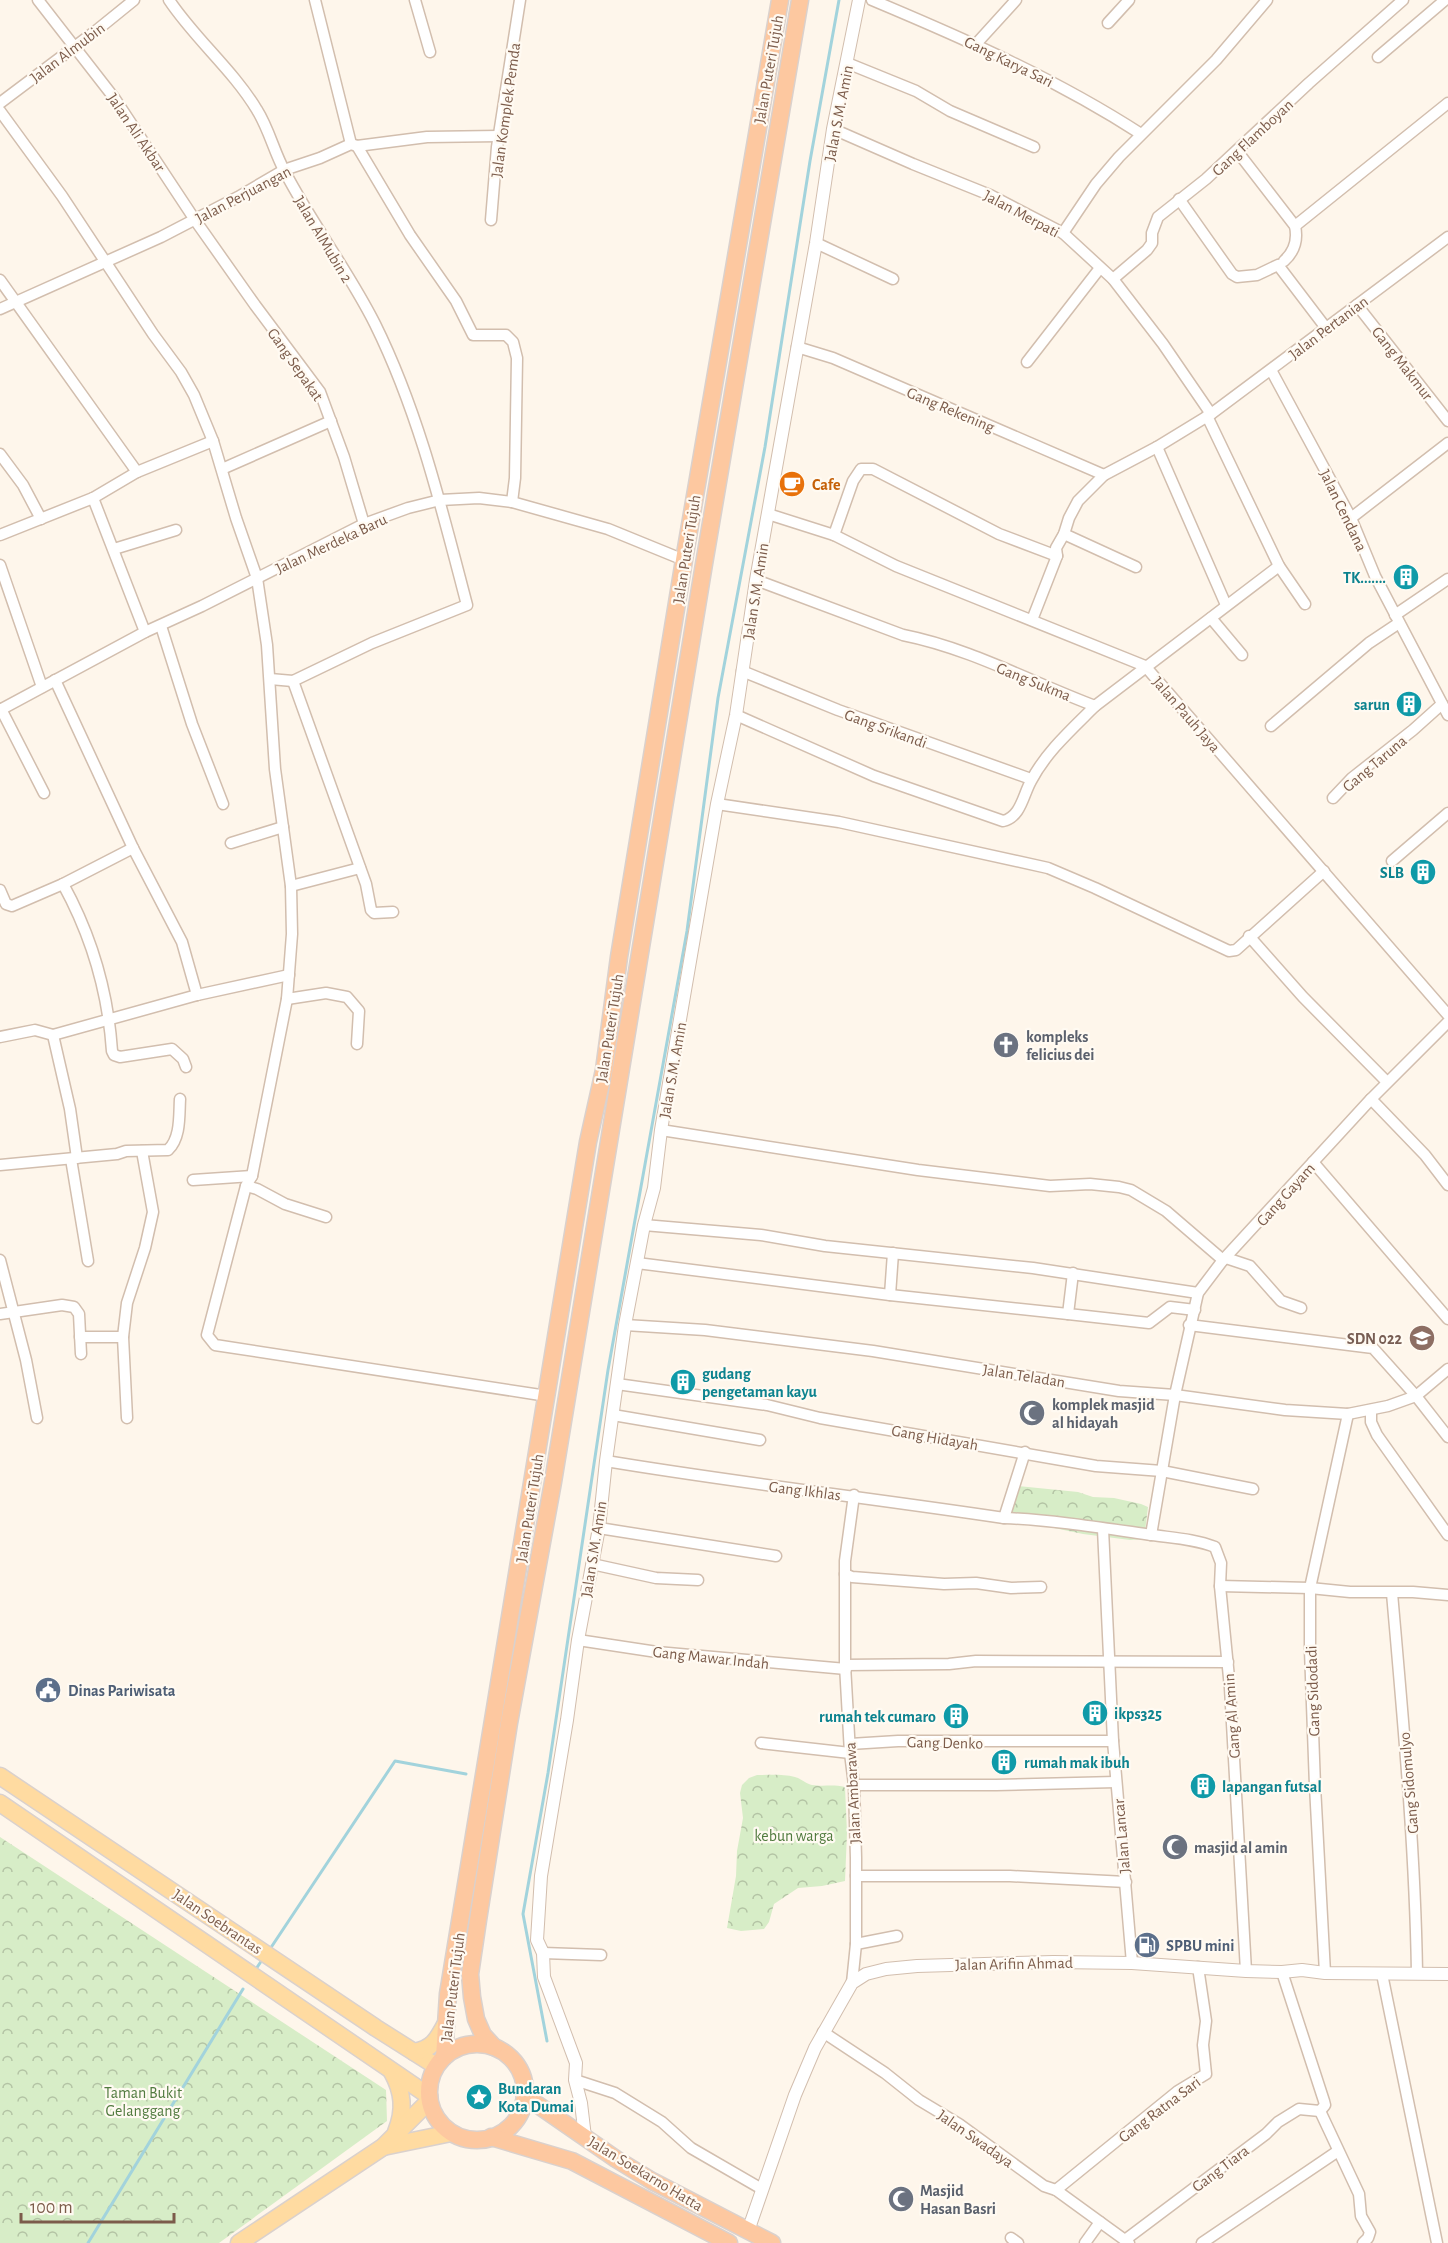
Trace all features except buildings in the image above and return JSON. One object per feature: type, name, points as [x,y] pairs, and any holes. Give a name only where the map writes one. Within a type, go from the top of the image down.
[{"type":"highway","name":"Jalan Puteri Tujuh","points":[[440,2062],[455,1947],[588,1142],[604,1071],[619,957],[684,560],[780,0]]},
{"type":"highway","name":"Jalan Puteri Tujuh","points":[[494,2047],[483,2035],[476,2019],[472,1997],[470,1974],[478,1920],[509,1723],[557,1459],[706,552],[800,0]]},
{"type":"highway","points":[[766,78],[787,81]]},
{"type":"highway","points":[[481,2044],[494,2047],[507,2055],[518,2066],[525,2096],[514,2122],[491,2138],[471,2139],[451,2133],[433,2113],[429,2098],[430,2080],[440,2062],[455,2049],[468,2045],[481,2044]]},
{"type":"highway","name":"Jalan Soekarno Hatta","points":[[525,2096],[652,2181],[772,2243]]},
{"type":"highway","name":"Jalan Soekarno Hatta","points":[[491,2138],[572,2161],[729,2243]]},
{"type":"main road","name":"Jalan Soebrantas","points":[[0,1776],[414,2052],[440,2062]]},
{"type":"main road","name":"Jalan Soebrantas","points":[[0,1803],[429,2098]]},
{"type":"main road","points":[[46,1834],[60,1817]]},
{"type":"main road","points":[[414,2052],[424,2050],[435,2043],[445,2025]]},
{"type":"main road","points":[[389,2141],[402,2118],[402,2098],[392,2072]]},
{"type":"main road","points":[[239,2243],[389,2141],[429,2098]]},
{"type":"main road","points":[[389,2141],[451,2133]]},
{"type":"street","name":"Jalan Ali Akbar","points":[[38,0],[116,99],[195,220]]},
{"type":"street","name":"Jalan Almubin","points":[[0,103],[134,0]]},
{"type":"street","name":"Jalan AlMubin 2","points":[[169,0],[186,25],[258,110],[284,170],[374,323],[402,383],[440,500],[467,605],[372,643],[293,681]]},
{"type":"street","points":[[315,0],[354,145],[410,236],[456,301],[473,335],[506,335],[513,342],[517,370],[515,478],[512,502]]},
{"type":"street","points":[[415,0],[430,52]]},
{"type":"street","name":"Jalan Komplek Pemda","points":[[491,220],[500,136],[520,0]]},
{"type":"street","name":"Jalan S.M. Amin","points":[[585,2138],[581,2103],[575,2080],[576,2063],[544,1977],[543,1953],[537,1940],[541,1876],[578,1640],[599,1528],[625,1325],[644,1225],[654,1188],[661,1130],[717,804],[736,715],[756,580],[816,243],[833,129],[859,0]]},
{"type":"street","name":"Gang Karya Sari","points":[[872,0],[976,44],[1081,97],[1141,134]]},
{"type":"street","points":[[976,44],[1016,0]]},
{"type":"street","points":[[1108,23],[1128,0]]},
{"type":"street","points":[[1063,233],[1096,184],[1141,134],[1216,60],[1267,0]]},
{"type":"street","name":"Gang Flamboyan","points":[[1113,279],[1147,250],[1152,243],[1152,233],[1158,217],[1237,152],[1309,83],[1403,0]]},
{"type":"street","points":[[1378,57],[1445,0]]},
{"type":"street","points":[[847,63],[916,91],[950,111],[1034,147]]},
{"type":"street","points":[[1295,226],[1448,103]]},
{"type":"street","points":[[0,111],[62,196],[153,334],[181,372],[194,395],[213,441],[257,578],[267,645],[275,769],[291,886],[292,934],[287,999],[249,1181],[207,1335],[212,1343],[547,1396]]},
{"type":"street","name":"Jalan Merpati","points":[[833,129],[990,195],[1063,233],[1113,279],[1163,344],[1209,415],[1278,566],[1305,604]]},
{"type":"street","name":"Jalan Perjuangan","points":[[0,309],[195,220],[284,170],[354,145],[427,137],[500,136]]},
{"type":"street","points":[[1179,199],[1237,277],[1257,275],[1281,263],[1294,247],[1297,236],[1295,226],[1237,152]]},
{"type":"street","name":"Gang Sepakat","points":[[195,220],[320,392],[364,524]]},
{"type":"street","name":"Jalan Pertanian","points":[[1032,620],[1056,556],[1056,548],[1069,518],[1078,501],[1104,475],[1157,447],[1209,415],[1448,237]]},
{"type":"street","points":[[816,243],[893,279]]},
{"type":"street","points":[[1281,263],[1326,328]]},
{"type":"street","points":[[1027,362],[1100,268]]},
{"type":"street","points":[[0,280],[137,472]]},
{"type":"street","name":"Gang Makmur","points":[[1357,305],[1448,421]]},
{"type":"street","name":"Gang Rekening","points":[[797,346],[833,358],[1104,475]]},
{"type":"street","name":"Jalan Cendana","points":[[1271,370],[1351,518],[1375,576],[1448,715]]},
{"type":"street","points":[[222,469],[331,421]]},
{"type":"street","points":[[0,535],[93,498],[137,472],[213,441]]},
{"type":"street","points":[[1351,518],[1448,443]]},
{"type":"street","points":[[1157,447],[1226,605]]},
{"type":"street","points":[[0,454],[23,485],[41,519]]},
{"type":"street","points":[[834,536],[853,481],[861,469],[866,468],[873,469],[999,534],[1056,556]]},
{"type":"street","points":[[93,498],[145,632]]},
{"type":"street","name":"Jalan Merdeka Baru","points":[[0,710],[145,632],[364,524],[408,508],[440,500],[479,498],[512,502],[608,529],[684,560]]},
{"type":"street","name":"Jalan Pauh Jaya","points":[[768,514],[834,536],[896,566],[1146,666],[1447,1016]]},
{"type":"street","points":[[114,549],[176,530]]},
{"type":"street","points":[[1064,534],[1137,567]]},
{"type":"street","points":[[0,565],[42,687]]},
{"type":"street","points":[[736,715],[874,776],[996,820],[1011,819],[1031,779],[1050,753],[1095,706],[1278,566]]},
{"type":"street","points":[[1271,726],[1397,619],[1448,579]]},
{"type":"street","name":"Gang Sukma","points":[[756,580],[903,635],[925,639],[972,655],[1095,706]]},
{"type":"street","points":[[1211,618],[1242,656]]},
{"type":"street","points":[[161,626],[192,724],[223,804]]},
{"type":"street","name":"Gang Srikandi","points":[[742,671],[838,710],[1031,779]]},
{"type":"street","points":[[270,679],[293,681],[366,884],[371,910],[374,913],[393,912]]},
{"type":"street","points":[[55,680],[133,848],[182,942],[197,995]]},
{"type":"street","name":"Gang Taruna","points":[[1333,798],[1352,778],[1442,704]]},
{"type":"street","points":[[0,710],[44,794]]},
{"type":"street","points":[[717,804],[839,822],[1048,868],[1228,951],[1236,950],[1324,871]]},
{"type":"street","points":[[1392,861],[1448,813]]},
{"type":"street","points":[[231,843],[283,827]]},
{"type":"street","points":[[0,891],[9,906],[63,884],[133,848]]},
{"type":"street","points":[[291,886],[360,868]]},
{"type":"street","points":[[63,884],[97,963],[110,1020],[114,1055],[120,1057],[172,1049],[183,1059],[186,1067]]},
{"type":"street","points":[[1249,936],[1303,997],[1388,1082]]},
{"type":"street","points":[[0,1037],[35,1030],[53,1035],[197,995],[289,975]]},
{"type":"street","points":[[287,999],[326,993],[347,997],[359,1011],[357,1044]]},
{"type":"street","name":"Gang Gayam","points":[[1151,1535],[1175,1395],[1198,1293],[1225,1259],[1447,1016]]},
{"type":"street","points":[[53,1035],[70,1109],[74,1159],[88,1261]]},
{"type":"street","points":[[0,1165],[117,1155],[126,1151],[168,1150],[173,1145],[177,1132],[180,1099]]},
{"type":"street","points":[[1371,1099],[1425,1155],[1448,1185]]},
{"type":"street","points":[[661,1130],[940,1173],[1050,1186],[1090,1184],[1131,1190],[1166,1211],[1225,1259],[1250,1266],[1281,1301],[1301,1308]]},
{"type":"street","points":[[127,1418],[123,1337],[127,1303],[145,1248],[153,1212],[142,1151]]},
{"type":"street","points":[[1313,1162],[1448,1319]]},
{"type":"street","points":[[193,1180],[249,1181],[271,1199],[326,1217]]},
{"type":"street","points":[[644,1225],[761,1235],[825,1246],[1073,1273],[1198,1293]]},
{"type":"street","points":[[890,1295],[893,1253]]},
{"type":"street","points":[[0,1260],[26,1360],[37,1418]]},
{"type":"street","points":[[637,1263],[890,1295],[1149,1323],[1170,1307],[1195,1310]]},
{"type":"street","points":[[1068,1314],[1073,1273]]},
{"type":"street","points":[[0,1314],[69,1305],[74,1307],[79,1314],[81,1354]]},
{"type":"street","name":"Jalan Teladan","points":[[625,1325],[705,1330],[862,1349],[1119,1391],[1175,1395],[1285,1410],[1348,1414],[1371,1410],[1416,1396],[1448,1369]]},
{"type":"street","points":[[1190,1325],[1373,1348],[1416,1396],[1448,1437]]},
{"type":"street","points":[[80,1337],[123,1337]]},
{"type":"street","name":"Gang Hidayah","points":[[617,1384],[767,1406],[820,1418],[1096,1466],[1162,1471],[1253,1490]]},
{"type":"street","points":[[1371,1410],[1371,1422],[1377,1435],[1448,1535]]},
{"type":"street","name":"Gang Sidodadi","points":[[1325,1973],[1315,1786],[1310,1588],[1348,1414]]},
{"type":"street","points":[[613,1415],[760,1440]]},
{"type":"street","points":[[1004,1518],[1025,1452]]},
{"type":"street","name":"Gang Ikhlas","points":[[606,1461],[730,1481],[1004,1518],[1047,1520],[1202,1542]]},
{"type":"street","name":"Jalan Ambarawa","points":[[852,1983],[856,1944],[856,1876],[854,1785],[845,1667],[845,1561],[854,1496]]},
{"type":"street","points":[[599,1528],[776,1556]]},
{"type":"street","name":"Jalan Lancar","points":[[1103,1529],[1113,1741],[1132,1963]]},
{"type":"street","name":"Gang Al Amin","points":[[1202,1542],[1215,1547],[1221,1563],[1220,1586],[1228,1662],[1246,1971]]},
{"type":"street","points":[[592,1564],[656,1578],[698,1580]]},
{"type":"street","points":[[845,1574],[852,1577],[944,1584],[976,1583],[1011,1588],[1041,1587]]},
{"type":"street","points":[[1220,1586],[1448,1595]]},
{"type":"street","name":"Gang Sidomulyo","points":[[1392,1593],[1412,1825],[1417,1973]]},
{"type":"street","name":"Gang Mawar Indah","points":[[578,1640],[668,1653],[845,1667],[976,1661],[1228,1662]]},
{"type":"street","name":"Gang Denko","points":[[761,1743],[850,1748],[898,1741],[1113,1741]]},
{"type":"street","points":[[854,1785],[1116,1782]]},
{"type":"street","points":[[856,1876],[999,1876],[1126,1882]]},
{"type":"street","points":[[856,1944],[897,1936]]},
{"type":"street","points":[[543,1953],[601,1955]]},
{"type":"street","name":"Jalan Arifin Ahmad","points":[[852,1983],[867,1974],[885,1969],[1053,1962],[1132,1963],[1246,1971],[1302,1970],[1325,1973],[1448,1974]]},
{"type":"street","name":"Gang Ratna Sari","points":[[1056,2190],[1178,2091],[1206,2074],[1203,2045],[1206,2021],[1198,1967]]},
{"type":"street","points":[[1282,1972],[1325,2105],[1320,2111],[1359,2194],[1361,2216],[1370,2232],[1363,2243]]},
{"type":"street","points":[[1382,1974],[1437,2243]]},
{"type":"street","points":[[748,2231],[795,2095],[823,2032],[852,1983]]},
{"type":"street","name":"Jalan Swadaya","points":[[823,2032],[885,2073],[919,2100],[959,2124],[1044,2186],[1056,2190],[1127,2241]]},
{"type":"street","points":[[575,2080],[615,2092],[662,2121],[690,2148],[762,2189]]},
{"type":"street","name":"Gang Tiara","points":[[1127,2241],[1266,2134],[1278,2122],[1299,2109],[1320,2111]]},
{"type":"street","points":[[1202,2243],[1338,2151]]},
{"type":"street","points":[[1085,2243],[1100,2222]]},
{"type":"green space","points":[[1018,1486],[1078,1492],[1093,1497],[1114,1498],[1141,1504],[1148,1507],[1144,1539],[1130,1540],[1083,1534],[1006,1518]]},
{"type":"green space","name":"kebun warga","points":[[757,1775],[790,1776],[812,1785],[845,1787],[847,1833],[845,1881],[798,1888],[774,1904],[769,1922],[764,1929],[741,1931],[727,1928],[743,1818],[740,1793],[742,1785],[749,1778]]},
{"type":"green space","name":"Taman Bukit Gelanggang","points":[[0,1837],[386,2090],[387,2121],[219,2243],[0,2243]]},
{"type":"waterway","points":[[547,2041],[523,1914],[548,1773],[608,1370],[687,931],[718,698],[765,447],[810,161],[839,0]]},
{"type":"waterway","points":[[270,1949],[395,1761],[466,1774]]},
{"type":"waterway","points":[[254,1972],[262,1960]]},
{"type":"waterway","points":[[88,2243],[243,1989]]},
{"type":"place","name":"Cafe","points":[[792,484]]},
{"type":"place","name":"TK.......","points":[[1406,577]]},
{"type":"place","name":"sarun","points":[[1409,704]]},
{"type":"place","name":"SLB","points":[[1423,872]]},
{"type":"place","name":"kompleks felicius dei","points":[[1006,1045]]},
{"type":"place","name":"SDN 022","points":[[1422,1338]]},
{"type":"place","name":"gudang pengetaman kayu","points":[[683,1382]]},
{"type":"place","name":"komplek masjid al hidayah","points":[[1032,1413]]},
{"type":"place","name":"Dinas Pariwisata","points":[[48,1690]]},
{"type":"place","name":"ikps325","points":[[1095,1713]]},
{"type":"place","name":"rumah tek cumaro","points":[[956,1716]]},
{"type":"place","name":"rumah mak ibuh","points":[[1004,1762]]},
{"type":"place","name":"lapangan futsal","points":[[1203,1786]]},
{"type":"place","name":"masjid al amin","points":[[1175,1847]]},
{"type":"place","name":"SPBU mini","points":[[1147,1945]]},
{"type":"place","name":"Bundaran Kota Dumai","points":[[479,2097]]},
{"type":"place","name":"Masjid Hasan Basri","points":[[901,2199]]}]
